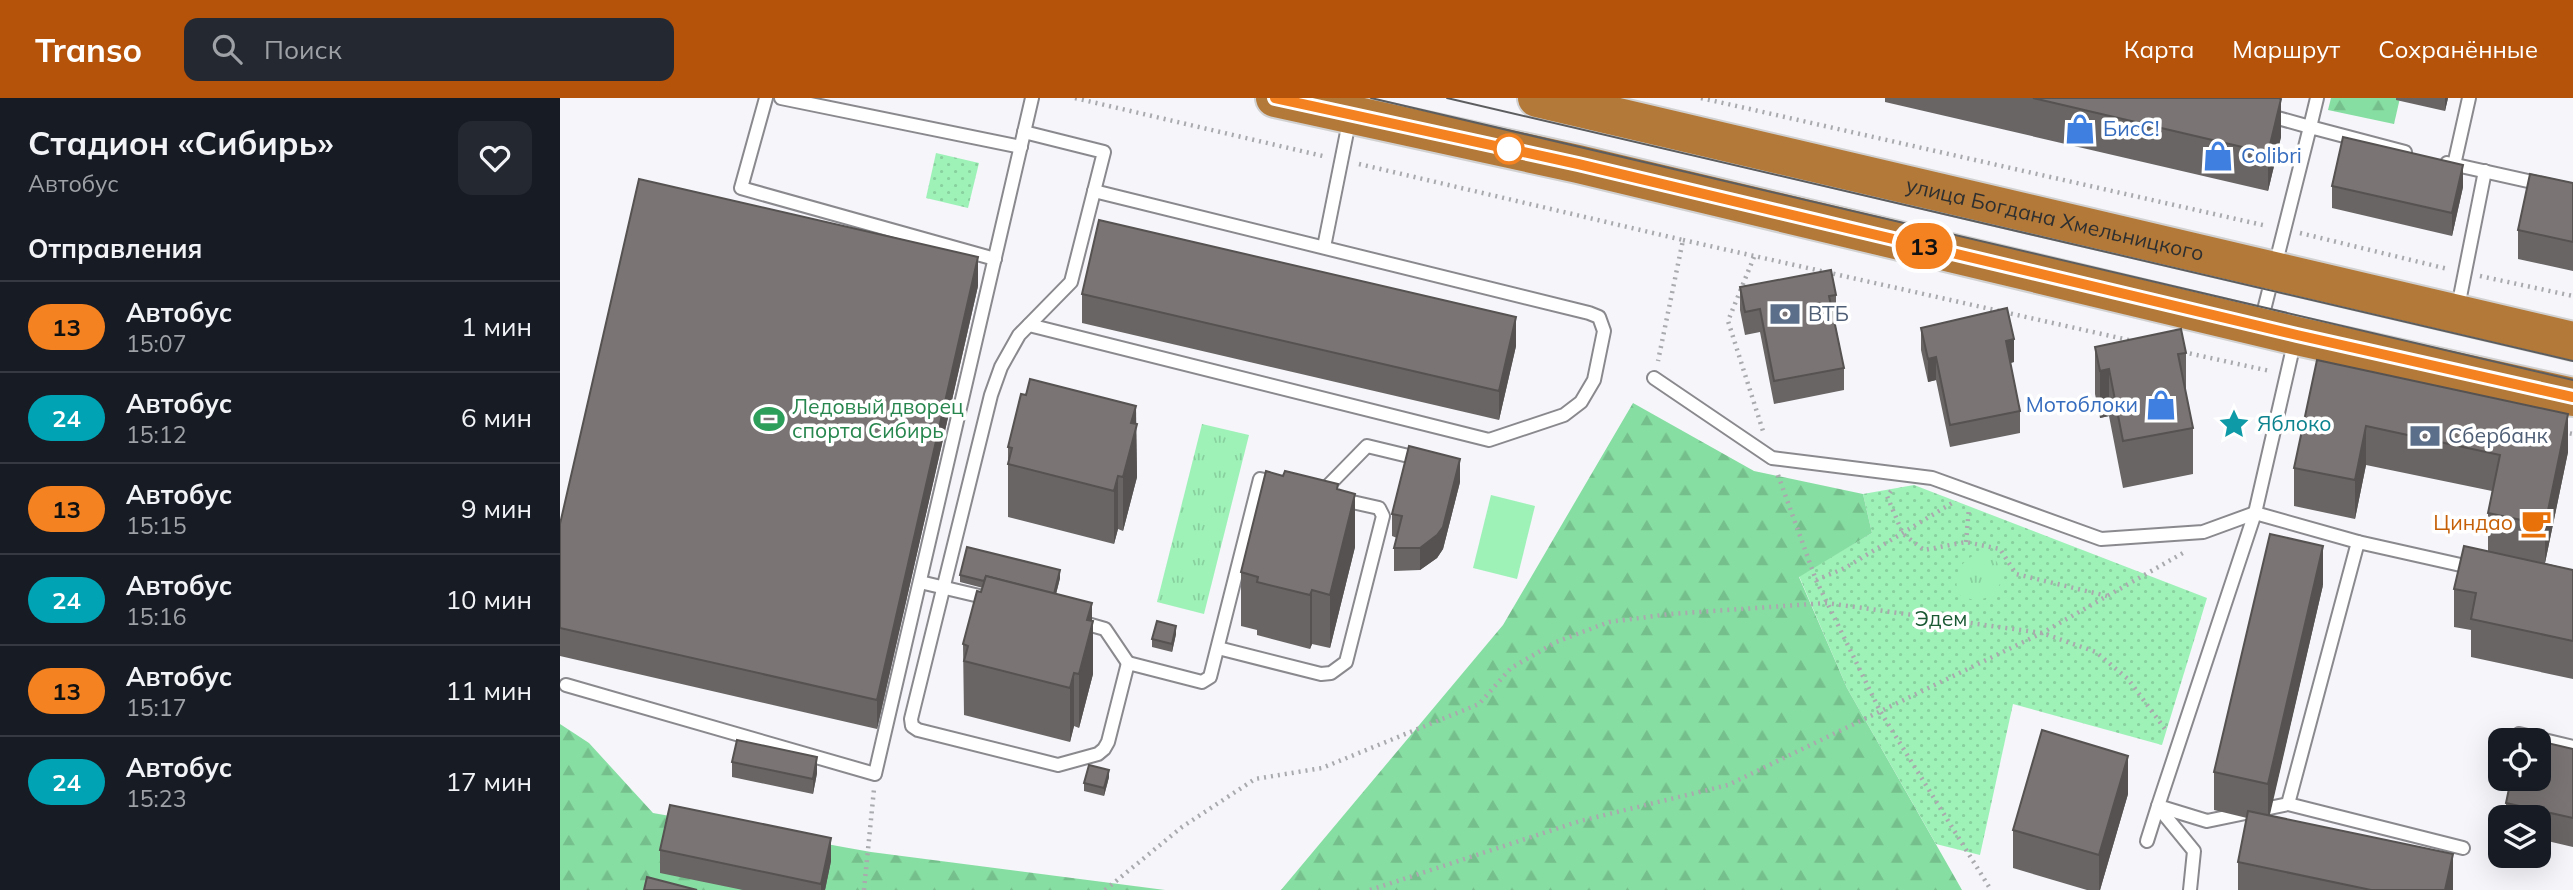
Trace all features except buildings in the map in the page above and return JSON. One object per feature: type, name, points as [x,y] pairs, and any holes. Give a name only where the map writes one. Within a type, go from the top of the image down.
[{"type":"highway","points":[[1275,98],[1578,164],[2278,331],[2566,414]]},
{"type":"highway","name":"улица Богдана Хмельницкого","points":[[1537,98],[1596,104],[2274,271],[2573,341]]},
{"type":"lane","points":[[766,98],[741,188],[995,259]]},
{"type":"lane","points":[[781,98],[1021,147]]},
{"type":"lane","points":[[566,685],[875,774],[1032,98]]},
{"type":"lane","points":[[2147,841],[2255,513],[2286,374],[2278,331],[2274,271],[2317,98]]},
{"type":"lane","points":[[2454,165],[2469,98]]},
{"type":"lane","points":[[2260,113],[2454,165],[2573,191]]},
{"type":"lane","points":[[1324,247],[1351,115]]},
{"type":"lane","points":[[1024,132],[1104,152],[1071,282],[1019,335],[1001,367],[991,396],[911,719],[912,726],[918,730],[1058,765],[1098,754],[1108,741],[1128,663]]},
{"type":"lane","points":[[2457,315],[2485,171]]},
{"type":"lane","points":[[1029,325],[1489,440],[1564,415],[1581,402],[1594,380],[1604,331],[1599,317],[1094,191]]},
{"type":"lane","points":[[1654,379],[1772,458],[1933,478],[2101,539],[2203,532],[2255,513],[2358,542],[2494,572]]},
{"type":"lane","points":[[1308,491],[1367,446],[1438,463]]},
{"type":"lane","points":[[1059,616],[1105,629],[1128,663],[1202,682],[1210,677],[1260,478],[1378,508],[1384,516],[1346,662],[1331,673],[1321,674],[1218,648]]},
{"type":"lane","points":[[2288,804],[2358,542]]},
{"type":"lane","points":[[949,565],[964,568]]},
{"type":"lane","points":[[920,582],[1007,603]]},
{"type":"lane","points":[[2551,742],[2573,747]]},
{"type":"lane","points":[[2158,806],[2207,821],[2288,804],[2463,848]]},
{"type":"lane","points":[[2158,806],[2194,851],[2190,890]]},
{"type":"path","points":[[1075,98],[1754,257],[2136,341]]},
{"type":"path","points":[[1702,98],[2573,296]]},
{"type":"path","points":[[1654,379],[1683,240]]},
{"type":"path","points":[[1754,257],[1728,321],[1772,458],[1816,580],[1880,711],[1992,890]]},
{"type":"path","points":[[2176,350],[2286,374]]},
{"type":"path","points":[[2566,414],[2573,434]]},
{"type":"path","points":[[1903,475],[1887,496],[1903,534],[1924,550],[1966,542],[2000,550],[2016,574],[2108,597]]},
{"type":"path","points":[[1816,580],[1844,568],[1970,492]]},
{"type":"path","points":[[1966,542],[1970,492]]},
{"type":"path","points":[[1370,890],[1580,821],[1728,785],[2042,633],[2187,551],[2203,532]]},
{"type":"path","points":[[1105,890],[1182,827],[1255,779],[1322,768],[1479,704],[1511,668],[1556,642],[1609,622],[1670,614],[1827,603],[2042,633],[2096,652],[2128,679],[2178,746]]},
{"type":"path","points":[[864,890],[875,774]]},
{"type":"green space","points":[[2331,98],[2400,98],[2394,124],[2328,110]]},
{"type":"green space","points":[[936,153],[979,163],[968,208],[926,198]]},
{"type":"green space","points":[[1633,403],[1754,471],[1863,494],[1872,533],[1799,577],[1847,688],[1962,890],[1281,890],[1503,625]]},
{"type":"green space","points":[[1202,424],[1249,435],[1204,614],[1157,602]]},
{"type":"green space","name":"Эдем","points":[[1914,485],[2207,598],[2162,745],[2013,704],[1980,855],[1936,844],[1847,688],[1799,576],[1872,533],[1863,494]]},
{"type":"green space","points":[[1491,495],[1535,506],[1517,579],[1473,568]]},
{"type":"green space","points":[[1979,552],[1995,559],[2004,574],[1992,594],[1987,598],[1973,600],[1958,594],[1956,579],[1963,564]]},
{"type":"green space","points":[[560,724],[589,743],[653,813],[871,852],[1165,890],[560,890]]},
{"type":"tram line","points":[[1371,98],[2573,380]]},
{"type":"tram line","points":[[1447,98],[2573,361]]},
{"type":"bus line","name":"13","points":[[1275,98],[1578,164],[2297,335],[2573,397]]},
{"type":"place","name":"БисС!","points":[[2080,129]]},
{"type":"place","name":"Colibri","points":[[2218,156]]},
{"type":"place","name":"ВТБ","points":[[1785,314]]},
{"type":"place","name":"Мотоблоки","points":[[2161,405]]},
{"type":"place","name":"Ледовый дворец спорта Сибирь","points":[[769,419]]},
{"type":"place","name":"Яблоко","points":[[2234,424]]},
{"type":"place","name":"Сбербанк","points":[[2425,436]]},
{"type":"place","name":"Циндао","points":[[2536,523]]}]
